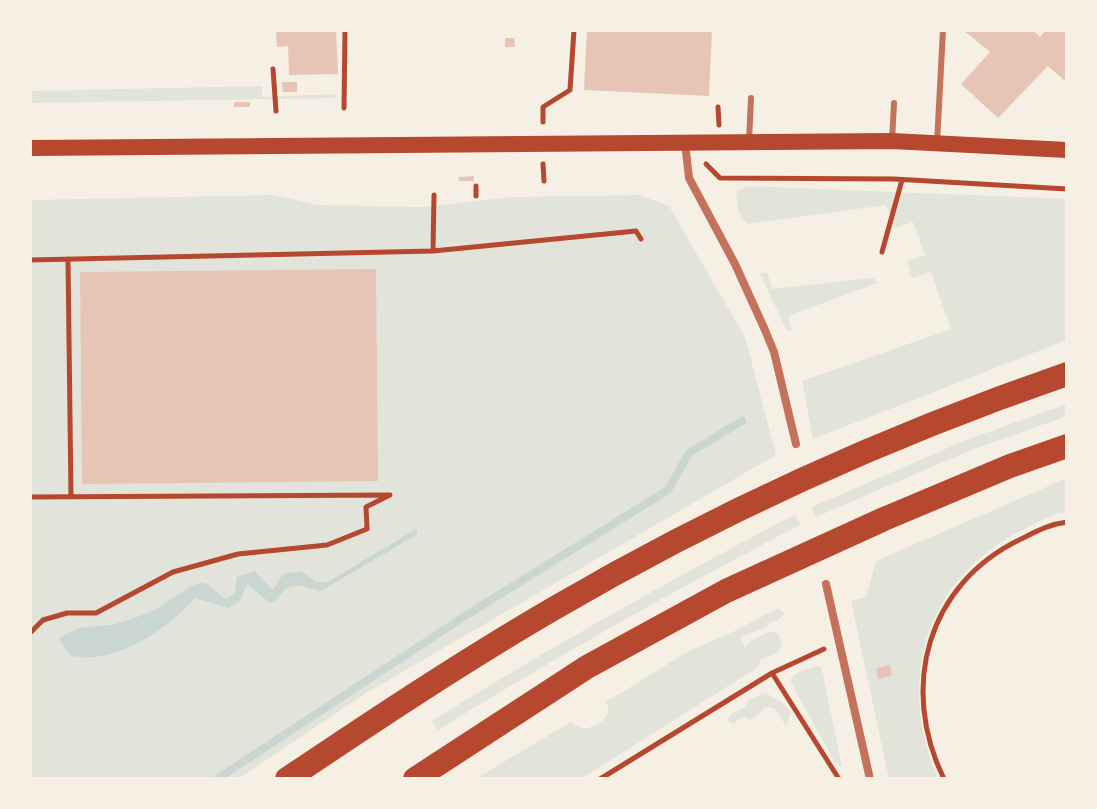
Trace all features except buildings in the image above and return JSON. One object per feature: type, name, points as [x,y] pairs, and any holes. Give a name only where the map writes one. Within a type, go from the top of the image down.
[{"type":"highway","points":[[287,779],[416,693],[555,608],[690,535],[855,457],[990,401],[1067,374]]},
{"type":"highway","points":[[415,779],[587,667],[726,591],[884,519],[1010,466],[1067,446]]},
{"type":"main road","points":[[30,148],[892,141],[1067,150]]},
{"type":"street","points":[[685,142],[689,178],[741,275],[774,352],[796,444]]},
{"type":"street","points":[[826,584],[870,779]]},
{"type":"lane","points":[[937,143],[943,30]]},
{"type":"lane","points":[[749,141],[751,98]]},
{"type":"lane","points":[[892,141],[894,103]]},
{"type":"path","points":[[344,108],[345,30]]},
{"type":"path","points":[[543,144],[543,107],[570,90],[574,30]]},
{"type":"path","points":[[273,69],[276,111]]},
{"type":"path","points":[[720,178],[902,180],[1067,189]]},
{"type":"path","points":[[882,252],[902,180]]},
{"type":"path","points":[[476,186],[476,196]]},
{"type":"path","points":[[433,251],[434,195]]},
{"type":"path","points":[[30,260],[433,251],[636,231],[641,239]]},
{"type":"path","points":[[68,259],[71,497]]},
{"type":"path","points":[[30,497],[390,495],[366,507],[367,529],[327,545],[238,554],[173,572],[96,613],[67,613],[43,620],[30,633]]},
{"type":"path","points":[[944,779],[933,754],[922,686],[924,662],[942,614],[970,572],[996,551],[1051,524],[1067,522]]},
{"type":"path","points":[[600,779],[772,673],[840,643]]},
{"type":"path","points":[[772,673],[839,779]]},
{"type":"shaded area","points":[[262,86],[262,97],[337,94],[335,98],[30,103],[30,91]]},
{"type":"shaded area","points":[[747,186],[1067,199],[1067,340],[813,439],[802,381],[951,329],[931,272],[912,278],[907,261],[925,255],[913,222],[895,228],[886,205],[747,224],[738,211],[736,192]]},
{"type":"shaded area","points":[[272,195],[318,205],[421,207],[514,197],[639,195],[669,206],[745,337],[776,455],[366,693],[238,779],[30,779],[30,200]]},
{"type":"shaded area","points":[[767,272],[772,289],[873,278],[877,283],[788,316],[792,330],[787,331],[760,274]]},
{"type":"shaded area","points":[[1067,404],[1067,416],[971,450],[816,517],[812,507],[966,440]]},
{"type":"shaded area","points":[[1067,478],[1067,512],[1055,514],[997,545],[965,573],[945,598],[931,626],[919,685],[927,748],[938,779],[889,779],[851,601],[866,597],[876,561]]},
{"type":"shaded area","points":[[796,514],[800,525],[617,624],[438,730],[432,721],[612,614]]},
{"type":"shaded area","points":[[416,529],[418,534],[321,591],[294,586],[270,603],[247,584],[240,601],[228,608],[195,598],[155,633],[105,655],[71,656],[59,639],[82,628],[109,625],[141,616],[197,584],[209,585],[227,599],[235,592],[237,577],[255,571],[273,590],[283,574],[301,571],[316,582],[328,582]]},
{"type":"shaded area","points":[[778,608],[785,614],[777,621],[740,637],[745,648],[752,640],[771,631],[779,635],[782,647],[774,655],[761,659],[758,667],[581,779],[475,779],[571,722],[582,729],[598,724],[609,710],[606,702],[689,651]]},
{"type":"shaded area","points":[[819,666],[842,767],[835,763],[790,680],[799,672]]},
{"type":"shaded area","points":[[766,693],[782,702],[791,713],[786,726],[775,709],[765,707],[749,720],[744,716],[733,724],[727,720],[732,713],[746,707],[749,699]]},
{"type":"waterway","points":[[217,779],[465,616],[668,490],[689,453],[742,421]]}]
